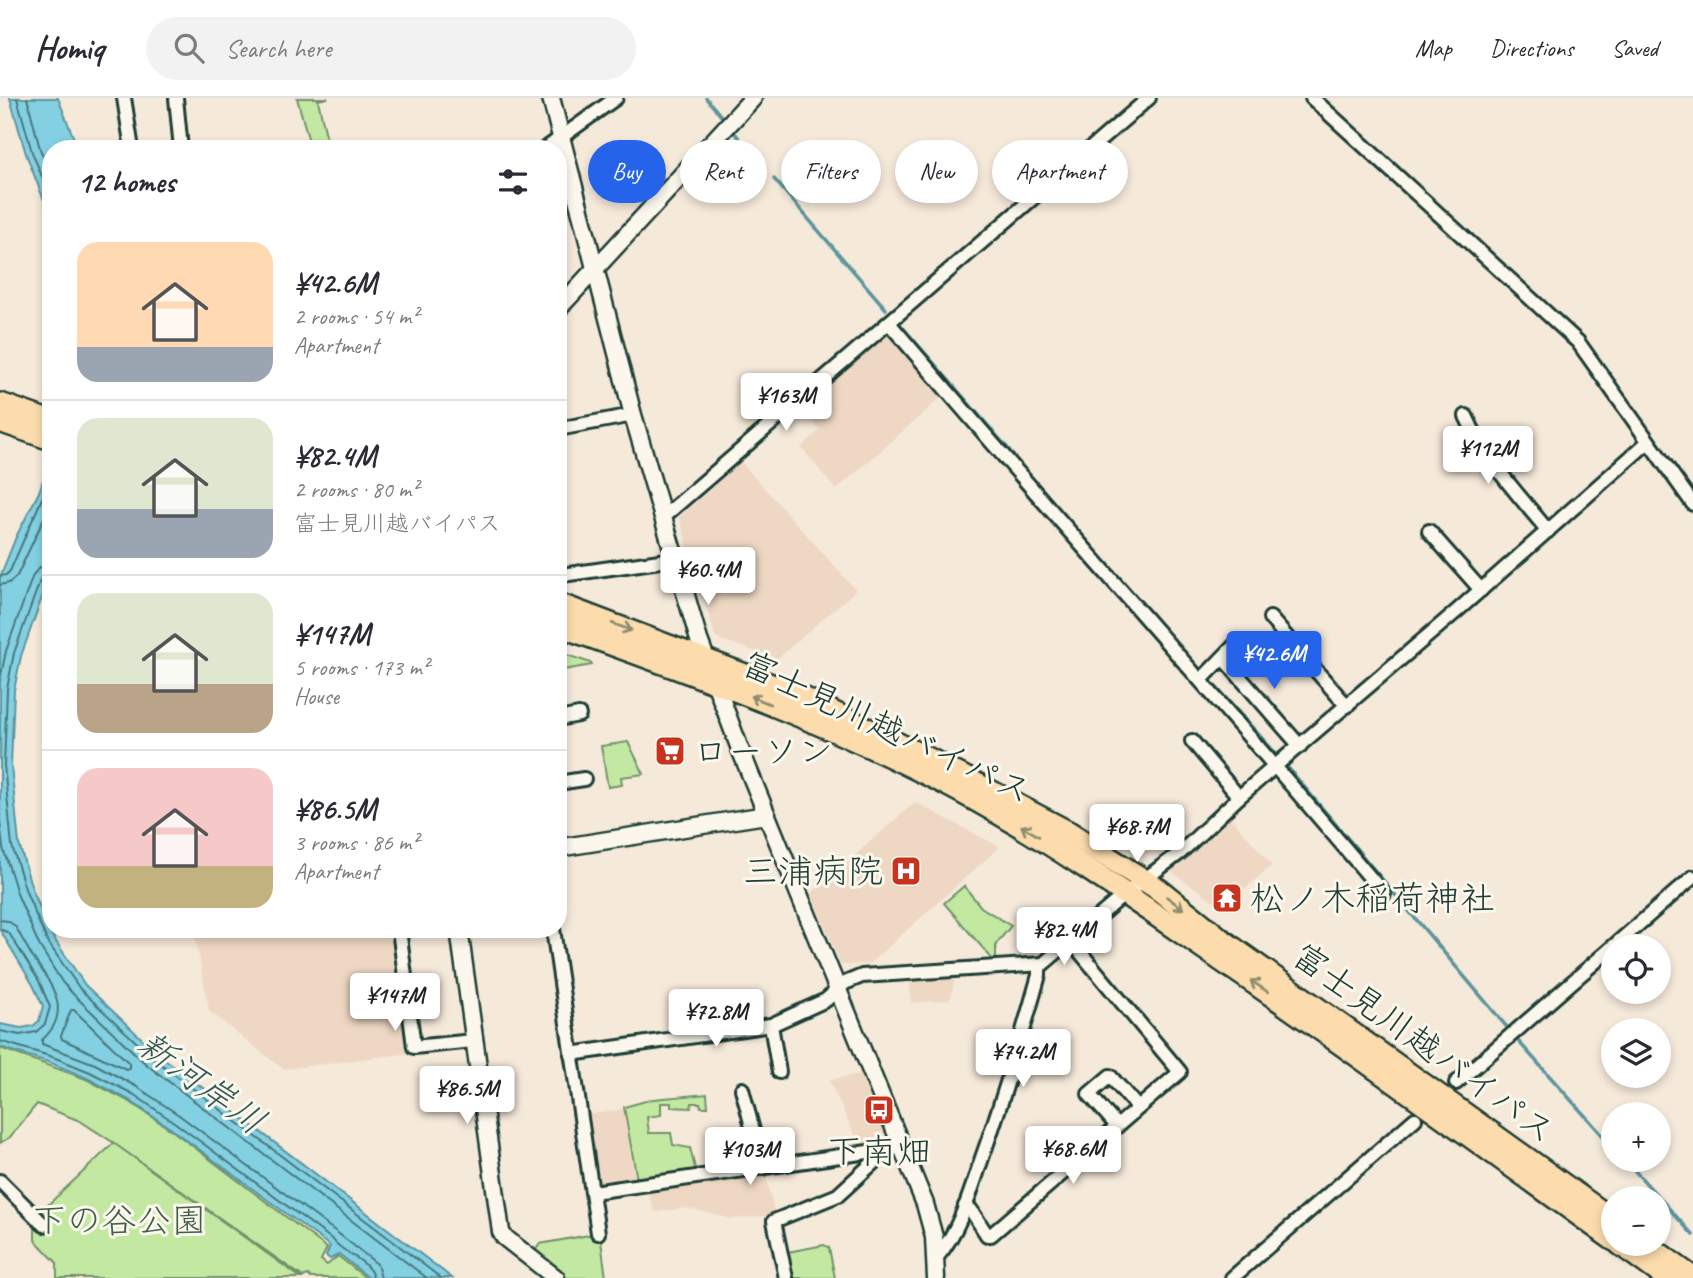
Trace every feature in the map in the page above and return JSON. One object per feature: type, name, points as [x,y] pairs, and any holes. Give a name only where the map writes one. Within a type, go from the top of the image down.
[{"type":"highway","points":[[0,404],[42,432]]},
{"type":"highway","points":[[0,421],[42,422]]},
{"type":"highway","name":"富士見川越バイパス","points":[[567,607],[795,694],[931,760],[1060,828],[1144,880],[1223,940],[1601,1212]]},
{"type":"highway","name":"富士見川越バイパス","points":[[567,628],[715,682],[791,713],[939,780],[1056,847],[1294,1010],[1601,1231]]},
{"type":"highway","points":[[1637,1256],[1667,1278]]},
{"type":"highway","points":[[1663,1256],[1693,1278]]},
{"type":"street","points":[[124,98],[131,140]]},
{"type":"street","points":[[176,98],[180,140]]},
{"type":"street","points":[[551,98],[561,138]]},
{"type":"street","points":[[558,140],[616,98]]},
{"type":"street","points":[[567,300],[753,98]]},
{"type":"street","points":[[662,518],[1149,98]]},
{"type":"street","points":[[1312,98],[1578,342],[1693,503]]},
{"type":"street","points":[[567,161],[633,415],[706,659],[766,815],[839,990],[894,1148],[930,1221],[937,1257],[936,1278]]},
{"type":"street","points":[[889,323],[1008,464],[1204,677],[1280,764],[1384,894]]},
{"type":"street","points":[[567,427],[633,415]]},
{"type":"street","points":[[1466,416],[1494,467],[1548,531]]},
{"type":"street","points":[[571,1054],[771,1025],[826,1000],[845,983],[862,976],[1039,966],[1125,894],[1181,852],[1240,797],[1648,442]]},
{"type":"street","points":[[1429,531],[1481,590]]},
{"type":"street","points":[[567,574],[674,559]]},
{"type":"street","points":[[1270,618],[1347,706]]},
{"type":"street","points":[[1204,677],[1234,646]]},
{"type":"street","points":[[1223,658],[1300,746]]},
{"type":"street","points":[[567,717],[579,715]]},
{"type":"street","points":[[1192,741],[1240,797]]},
{"type":"street","points":[[567,782],[584,779]]},
{"type":"street","points":[[567,847],[766,815]]},
{"type":"street","points":[[1455,1083],[1693,877]]},
{"type":"street","points":[[400,938],[414,1047],[473,1041]]},
{"type":"street","points":[[460,938],[501,1231],[504,1237],[556,1278]]},
{"type":"street","points":[[553,938],[598,1233]]},
{"type":"street","points":[[965,1206],[971,1210],[988,1235],[991,1235],[1180,1072],[1070,940]]},
{"type":"street","points":[[937,1257],[945,1248],[965,1206],[1009,1080],[1040,975],[1039,966]]},
{"type":"street","points":[[771,1025],[779,1072]]},
{"type":"street","points":[[1117,1126],[1089,1094],[1110,1076],[1138,1108]]},
{"type":"street","points":[[742,1089],[763,1168]]},
{"type":"street","points":[[1231,1278],[1415,1119]]},
{"type":"street","points":[[593,1192],[894,1148]]},
{"type":"street","points":[[786,1278],[774,1221],[838,1195],[894,1148]]},
{"type":"street","points":[[0,1181],[44,1225]]},
{"type":"shaded area","points":[[885,333],[889,333],[943,396],[836,490],[801,447],[820,430],[804,413],[790,425],[785,419]]},
{"type":"shaded area","points":[[741,462],[856,590],[777,659],[716,638],[679,517]]},
{"type":"shaded area","name":"三浦病院","points":[[915,802],[1000,847],[869,964],[841,965],[811,894]]},
{"type":"shaded area","points":[[1230,817],[1272,865],[1245,889],[1236,880],[1214,901],[1169,870]]},
{"type":"shaded area","points":[[196,938],[395,938],[411,1053],[283,1069],[209,1011]]},
{"type":"shaded area","points":[[956,975],[950,1000],[911,1003],[909,977]]},
{"type":"shaded area","points":[[861,1074],[883,1130],[886,1145],[861,1149],[829,1080]]},
{"type":"shaded area","points":[[624,1109],[635,1181],[597,1186],[585,1115]]},
{"type":"shaded area","points":[[765,1173],[775,1215],[732,1219],[687,1208],[655,1212],[646,1189]]},
{"type":"green space","points":[[297,98],[328,98],[318,100],[327,140],[309,140]]},
{"type":"green space","points":[[567,655],[591,663],[592,665],[567,669]]},
{"type":"green space","points":[[628,742],[644,774],[621,777],[622,785],[608,787],[601,746]]},
{"type":"green space","points":[[964,886],[981,907],[1011,926],[996,944],[996,960],[993,960],[944,903]]},
{"type":"green space","name":"下の谷公園","points":[[0,1048],[86,1079],[130,1102],[327,1248],[321,1260],[327,1265],[338,1256],[366,1278],[303,1277],[115,1144],[301,1278],[57,1278],[57,1263],[35,1240],[35,1217],[114,1143],[80,1121],[37,1104],[10,1137],[0,1143]]},
{"type":"green space","points":[[707,1094],[708,1107],[701,1107],[700,1103],[692,1103],[691,1108],[671,1107],[671,1103],[661,1103],[661,1115],[647,1117],[649,1133],[671,1133],[673,1145],[690,1148],[696,1172],[637,1180],[624,1107],[653,1099]]},
{"type":"green space","points":[[734,1142],[740,1166],[724,1168],[722,1143]]},
{"type":"green space","points":[[600,1233],[606,1278],[553,1278],[529,1259],[540,1244]]},
{"type":"green space","points":[[824,1245],[829,1248],[835,1278],[791,1278],[786,1254],[788,1252]]},
{"type":"water","points":[[10,98],[58,98],[74,140],[42,140],[42,195],[26,154]]},
{"type":"water","points":[[42,483],[42,597],[21,656],[14,690],[11,765],[19,844],[32,889],[42,912],[42,938],[54,938],[85,985],[157,1053],[452,1278],[369,1278],[339,1254],[330,1259],[326,1256],[330,1246],[129,1100],[51,1063],[0,1047],[0,1024],[21,1028],[33,1026],[39,1021],[43,1006],[0,930],[0,577],[16,537]]},
{"type":"waterway","points":[[706,98],[721,116]]},
{"type":"waterway","points":[[735,133],[741,140]]},
{"type":"waterway","points":[[774,179],[886,309]]},
{"type":"waterway","points":[[898,322],[1010,451]]},
{"type":"waterway","points":[[1020,465],[1118,577]]},
{"type":"waterway","points":[[1160,625],[1279,757]]},
{"type":"waterway","points":[[1284,763],[1506,1026]]},
{"type":"waterway","points":[[1519,1042],[1601,1133]]},
{"type":"waterway","points":[[1636,1172],[1693,1235]]},
{"type":"place","name":"ローソン","points":[[670,751]]},
{"type":"place","name":"三浦病院","points":[[906,871]]},
{"type":"place","name":"松ノ木稲荷神社","points":[[1227,898]]},
{"type":"place","name":"下南畑","points":[[879,1110]]},
{"type":"water label","name":"新河岸川","points":[[202,1082]]}]
